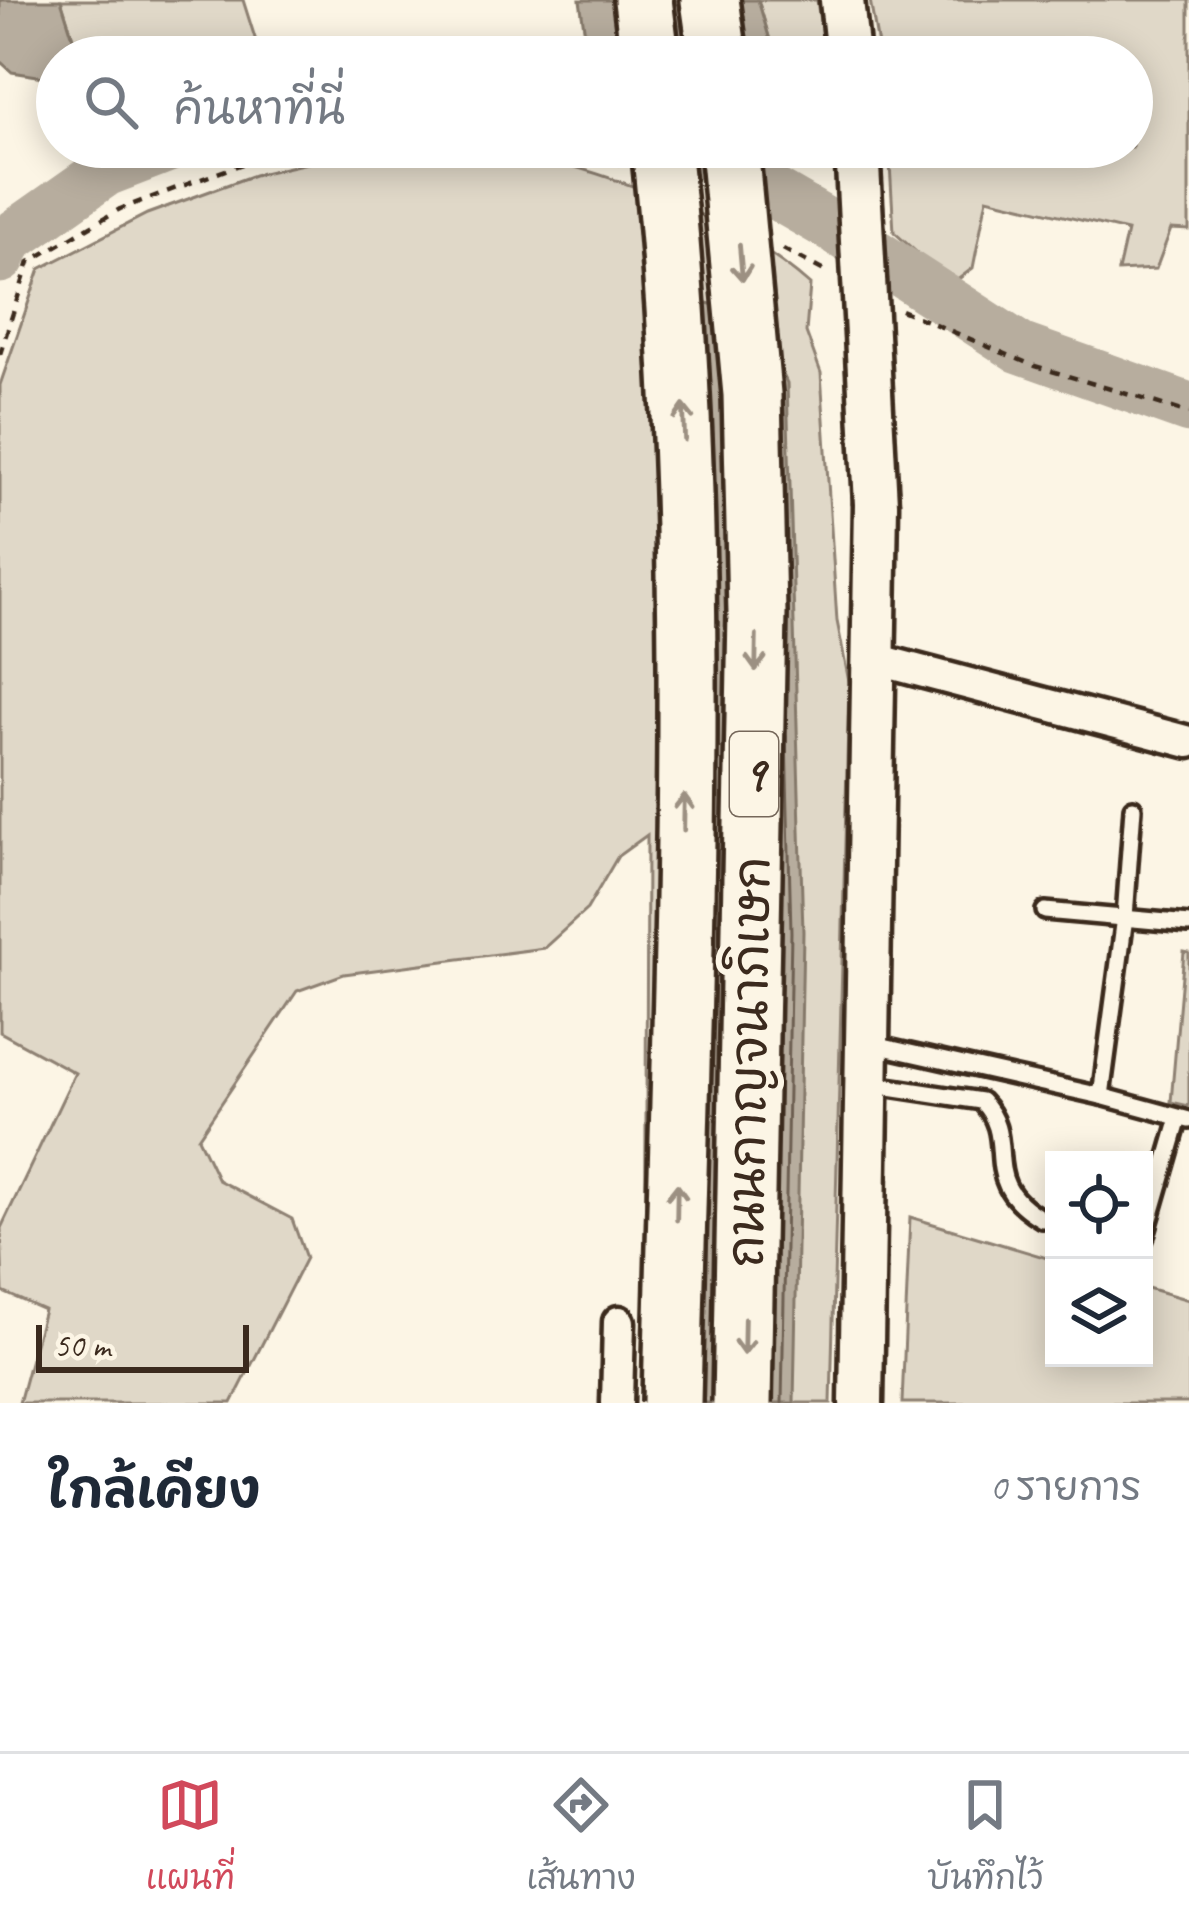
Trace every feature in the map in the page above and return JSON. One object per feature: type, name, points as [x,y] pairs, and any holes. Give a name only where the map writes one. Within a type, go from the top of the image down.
[{"type":"highway","points":[[643,0],[647,36]]},
{"type":"highway","points":[[710,0],[715,36]]},
{"type":"highway","name":"ถนนกาญจนาภิเษก","points":[[663,168],[684,420],[688,636],[673,1403]]},
{"type":"highway","name":"ถนนกาญจนาภิเษก","points":[[731,168],[752,394],[757,613],[742,1403]]},
{"type":"main road","points":[[842,0],[846,36]]},
{"type":"main road","points":[[858,168],[876,504],[860,1403]]},
{"type":"street","points":[[875,659],[1189,742]]},
{"type":"street","points":[[617,1403],[619,1322]]},
{"type":"lane","points":[[1101,1096],[1125,917],[1133,808]]},
{"type":"lane","points":[[1045,911],[1189,924]]},
{"type":"lane","points":[[867,1064],[1101,1096],[1184,1119],[1153,1212]]},
{"type":"lane","points":[[867,1064],[982,1102],[995,1122],[1007,1190],[1019,1206],[1042,1219]]},
{"type":"path","points":[[0,354],[28,262],[120,209],[231,168]]},
{"type":"path","points":[[914,316],[1032,365],[1189,413]]},
{"type":"shaded area","points":[[61,0],[243,0],[254,36],[72,36]]},
{"type":"shaded area","points":[[758,0],[817,0],[822,36],[769,36]]},
{"type":"shaded area","points":[[870,0],[1189,0],[1189,230],[1171,229],[1156,269],[1118,271],[1127,231],[987,198],[973,268],[956,281],[933,267],[894,232],[890,168],[1153,168],[1153,36],[876,36]]},
{"type":"shaded area","points":[[285,168],[578,168],[701,215],[741,236],[810,285],[806,332],[821,373],[837,621],[849,682],[831,1403],[645,1403],[647,835],[618,856],[587,909],[544,948],[344,974],[297,991],[198,1138],[218,1180],[292,1219],[306,1258],[232,1403],[19,1403],[44,1310],[3,1292],[1,1228],[75,1073],[0,1032],[0,385],[40,269],[147,214]]},
{"type":"shaded area","points":[[1184,952],[1189,953],[1189,1106],[1171,1102]]},
{"type":"shaded area","points":[[910,1217],[1045,1257],[1045,1367],[1153,1367],[1153,1290],[1189,1300],[1189,1403],[902,1403]]},
{"type":"water","points":[[0,0],[61,0],[72,36],[36,36],[36,76],[12,72],[0,61]]},
{"type":"water","points":[[580,0],[758,0],[769,36],[585,36]]},
{"type":"water","points":[[693,300],[711,304],[765,337],[787,383],[803,932],[794,1403],[652,1403]]},
{"type":"waterway","points":[[0,258],[8,240],[114,168]]},
{"type":"waterway","points":[[730,168],[831,226],[1020,348],[1189,408]]},
{"type":"waterway","points":[[0,231],[8,240]]}]
